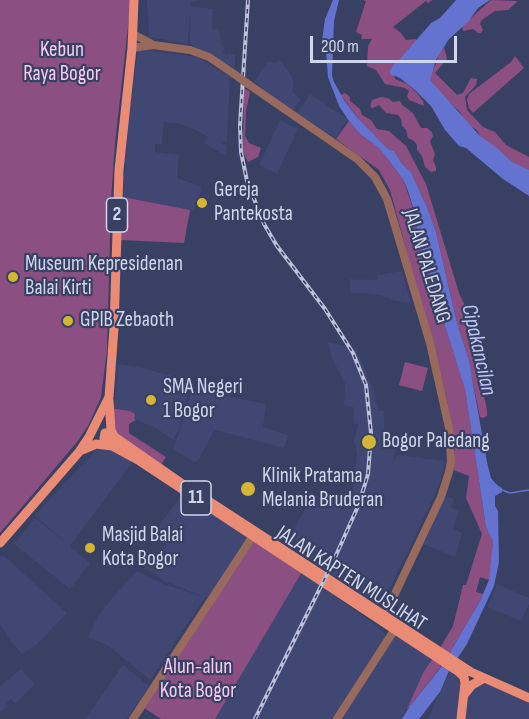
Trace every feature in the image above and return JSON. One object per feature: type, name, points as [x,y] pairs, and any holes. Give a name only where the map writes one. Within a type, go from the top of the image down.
[{"type":"main road","name":"2","points":[[0,543],[79,452],[94,429],[109,397],[119,170],[132,48],[134,0]]},
{"type":"main road","points":[[79,452],[96,444],[114,442],[109,397]]},
{"type":"main road","name":"JALAN KAPTEN MUSLIHAT","points":[[114,442],[253,536],[365,606]]},
{"type":"main road","name":"JALAN KAPTEN MUSLIHAT","points":[[114,442],[174,478],[461,669],[529,698]]},
{"type":"main road","name":"JALAN KAPTEN MUSLIHAT","points":[[382,618],[395,629],[437,653]]},
{"type":"main road","points":[[461,669],[465,683],[461,719]]},
{"type":"main road","points":[[464,695],[472,685],[484,678]]},
{"type":"street","name":"JALAN PALEDANG","points":[[133,34],[153,45]]},
{"type":"street","name":"JALAN PALEDANG","points":[[132,48],[153,45],[199,52],[357,159],[375,177],[387,199],[430,343],[449,428],[451,460],[441,497],[382,618]]},
{"type":"street","points":[[133,719],[253,536]]},
{"type":"street","points":[[382,618],[386,643]]},
{"type":"street","points":[[337,719],[395,629]]},
{"type":"shaded area","points":[[147,0],[201,0],[190,3],[190,6],[213,9],[212,29],[218,28],[220,32],[222,47],[225,47],[223,53],[235,55],[235,69],[190,44],[190,10],[188,44],[149,37]]},
{"type":"shaded area","points":[[138,49],[197,57],[230,77],[227,141],[222,141],[222,144],[227,145],[226,156],[204,143],[208,137],[178,123],[164,122],[162,144],[155,144],[155,152],[179,155],[177,178],[200,186],[201,190],[194,211],[123,197],[128,127]]},
{"type":"shaded area","points":[[280,60],[292,76],[294,85],[292,91],[301,99],[292,112],[254,82],[268,61],[275,63]]},
{"type":"shaded area","points":[[310,94],[348,119],[335,138],[297,113]]},
{"type":"shaded area","points":[[280,120],[298,129],[277,174],[259,165]]},
{"type":"shaded area","points":[[402,271],[411,303],[391,300],[382,295],[350,292],[350,279],[377,280],[378,275]]},
{"type":"shaded area","points":[[328,342],[356,349],[374,391],[378,411],[385,410],[384,431],[392,434],[390,449],[396,449],[392,465],[397,455],[445,461],[440,483],[382,605],[375,604],[286,544],[313,494],[348,510],[353,490],[357,454],[354,440],[358,425],[354,423],[353,407],[344,405],[345,383],[332,358]]},
{"type":"shaded area","name":"SMA Negeri 1 Bogor","points":[[118,364],[181,378],[182,375],[192,378],[179,429],[173,440],[156,428],[134,419],[130,411],[114,408]]},
{"type":"shaded area","points":[[191,389],[266,404],[263,427],[288,435],[284,448],[215,430],[198,460],[194,462],[173,449],[186,413]]},
{"type":"shaded area","points":[[99,447],[115,451],[133,461],[70,546],[90,563],[70,589],[14,544],[35,518],[66,543],[35,515]]},
{"type":"shaded area","points":[[183,493],[250,539],[211,599],[205,597],[150,680],[109,646],[88,637],[98,616],[137,571],[161,583],[204,597],[164,581],[153,572],[143,569],[166,544],[154,533]]},
{"type":"shaded area","points":[[446,496],[454,499],[451,507],[459,511],[453,528],[462,533],[455,557],[423,544]]},
{"type":"shaded area","points":[[3,555],[67,613],[36,645],[22,654],[0,624],[0,557]]},
{"type":"shaded area","points":[[302,572],[381,629],[386,641],[392,633],[433,658],[423,673],[402,719],[215,719]]},
{"type":"shaded area","points":[[497,584],[529,598],[529,604],[521,621],[487,607]]},
{"type":"shaded area","points":[[123,665],[149,686],[127,719],[85,719]]},
{"type":"shaded area","points":[[452,667],[465,685],[484,678],[529,698],[529,719],[428,719]]},
{"type":"shaded area","points":[[21,669],[35,684],[16,704],[11,699],[6,704],[8,706],[0,711],[0,686]]},
{"type":"green space","name":"Kebun Raya Bogor","points":[[0,0],[131,0],[115,143],[107,350],[101,397],[88,426],[77,442],[0,533]]},
{"type":"green space","points":[[363,0],[433,0],[428,3],[426,1],[393,27],[406,40],[416,39],[416,44],[394,75],[395,79],[407,84],[417,93],[424,106],[409,100],[407,96],[409,91],[405,88],[385,84],[376,70],[367,66],[368,46],[372,39],[361,39],[362,35],[356,32],[366,1]]},
{"type":"green space","points":[[491,0],[518,1],[508,10],[495,11],[482,20],[481,33],[473,29],[464,31],[463,25]]},
{"type":"green space","points":[[444,47],[447,59],[435,73],[457,95],[463,93],[471,78],[477,79],[476,85],[465,97],[467,110],[483,127],[495,132],[506,145],[529,157],[529,172],[509,161],[482,140],[477,130],[467,124],[459,111],[443,99],[428,79]]},
{"type":"green space","points":[[515,56],[524,68],[473,113],[467,100],[469,94],[511,62]]},
{"type":"green space","points":[[244,88],[250,92],[246,111],[245,136],[249,143],[261,148],[258,157],[248,162],[243,152]]},
{"type":"green space","points":[[345,93],[350,97],[350,101],[360,109],[362,115],[371,120],[377,129],[389,131],[406,146],[426,184],[459,293],[473,323],[469,324],[487,410],[487,416],[483,418],[480,417],[468,358],[457,323],[436,232],[427,207],[411,172],[402,164],[394,151],[388,149],[358,118],[341,95]]},
{"type":"green space","points":[[381,97],[393,102],[400,101],[413,113],[421,128],[427,128],[432,132],[433,136],[430,141],[435,154],[433,160],[436,171],[431,172],[425,167],[417,145],[408,138],[398,115],[386,113],[379,105],[370,107],[372,100]]},
{"type":"green space","points":[[349,121],[360,134],[379,148],[403,179],[465,388],[486,527],[493,542],[492,562],[489,580],[480,577],[476,592],[483,594],[480,601],[449,654],[440,648],[453,626],[463,585],[466,585],[482,534],[466,498],[469,476],[451,469],[455,450],[446,396],[390,190],[379,170],[336,139]]},
{"type":"green space","points":[[123,197],[190,210],[184,243],[121,240]]},
{"type":"green space","points":[[405,362],[428,368],[422,391],[399,385]]},
{"type":"green space","points":[[110,408],[135,414],[134,419],[136,420],[129,424],[129,433],[166,457],[159,468],[118,440]]},
{"type":"green space","name":"Alun-alun Kota Bogor","points":[[250,539],[302,572],[215,719],[161,719],[141,706]]},
{"type":"green space","points":[[433,658],[443,664],[406,711],[423,673]]},
{"type":"water","points":[[333,0],[339,0],[334,21],[332,76],[334,82],[357,117],[388,149],[394,151],[402,164],[411,172],[427,207],[436,232],[457,323],[469,361],[491,478],[502,488],[502,492],[495,496],[495,506],[498,511],[499,562],[494,586],[467,644],[449,671],[440,692],[419,719],[402,719],[442,666],[480,601],[489,580],[493,542],[486,527],[465,389],[417,231],[416,217],[408,191],[403,179],[379,148],[360,134],[349,121],[339,106],[328,77],[326,51],[322,41],[325,19]]},
{"type":"water","points":[[456,0],[490,0],[478,8],[468,22],[449,39],[436,60],[430,80],[480,136],[512,162],[529,170],[529,196],[503,179],[466,148],[459,146],[445,130],[431,106],[400,78],[390,74],[397,60]]},
{"type":"waterway","points":[[502,490],[510,493],[529,490]]},
{"type":"railway","points":[[248,0],[240,125],[241,152],[247,181],[264,224],[277,246],[325,309],[353,353],[366,385],[371,433]]},
{"type":"railway","points":[[255,719],[333,562],[359,504],[368,474],[370,448]]},
{"type":"place","name":"Gereja Pantekosta","points":[[202,203]]},
{"type":"place","name":"Museum Kepresidenan Balai Kirti","points":[[13,277]]},
{"type":"place","name":"GPIB Zebaoth","points":[[68,321]]},
{"type":"place","name":"SMA Negeri 1 Bogor","points":[[151,400]]},
{"type":"place","name":"Bogor Paledang","points":[[369,442]]},
{"type":"place","name":"Klinik Pratama Melania Bruderan","points":[[248,489]]},
{"type":"place","name":"Masjid Balai Kota Bogor","points":[[90,548]]},
{"type":"water label","name":"Cipakancilan","points":[[478,350]]}]
